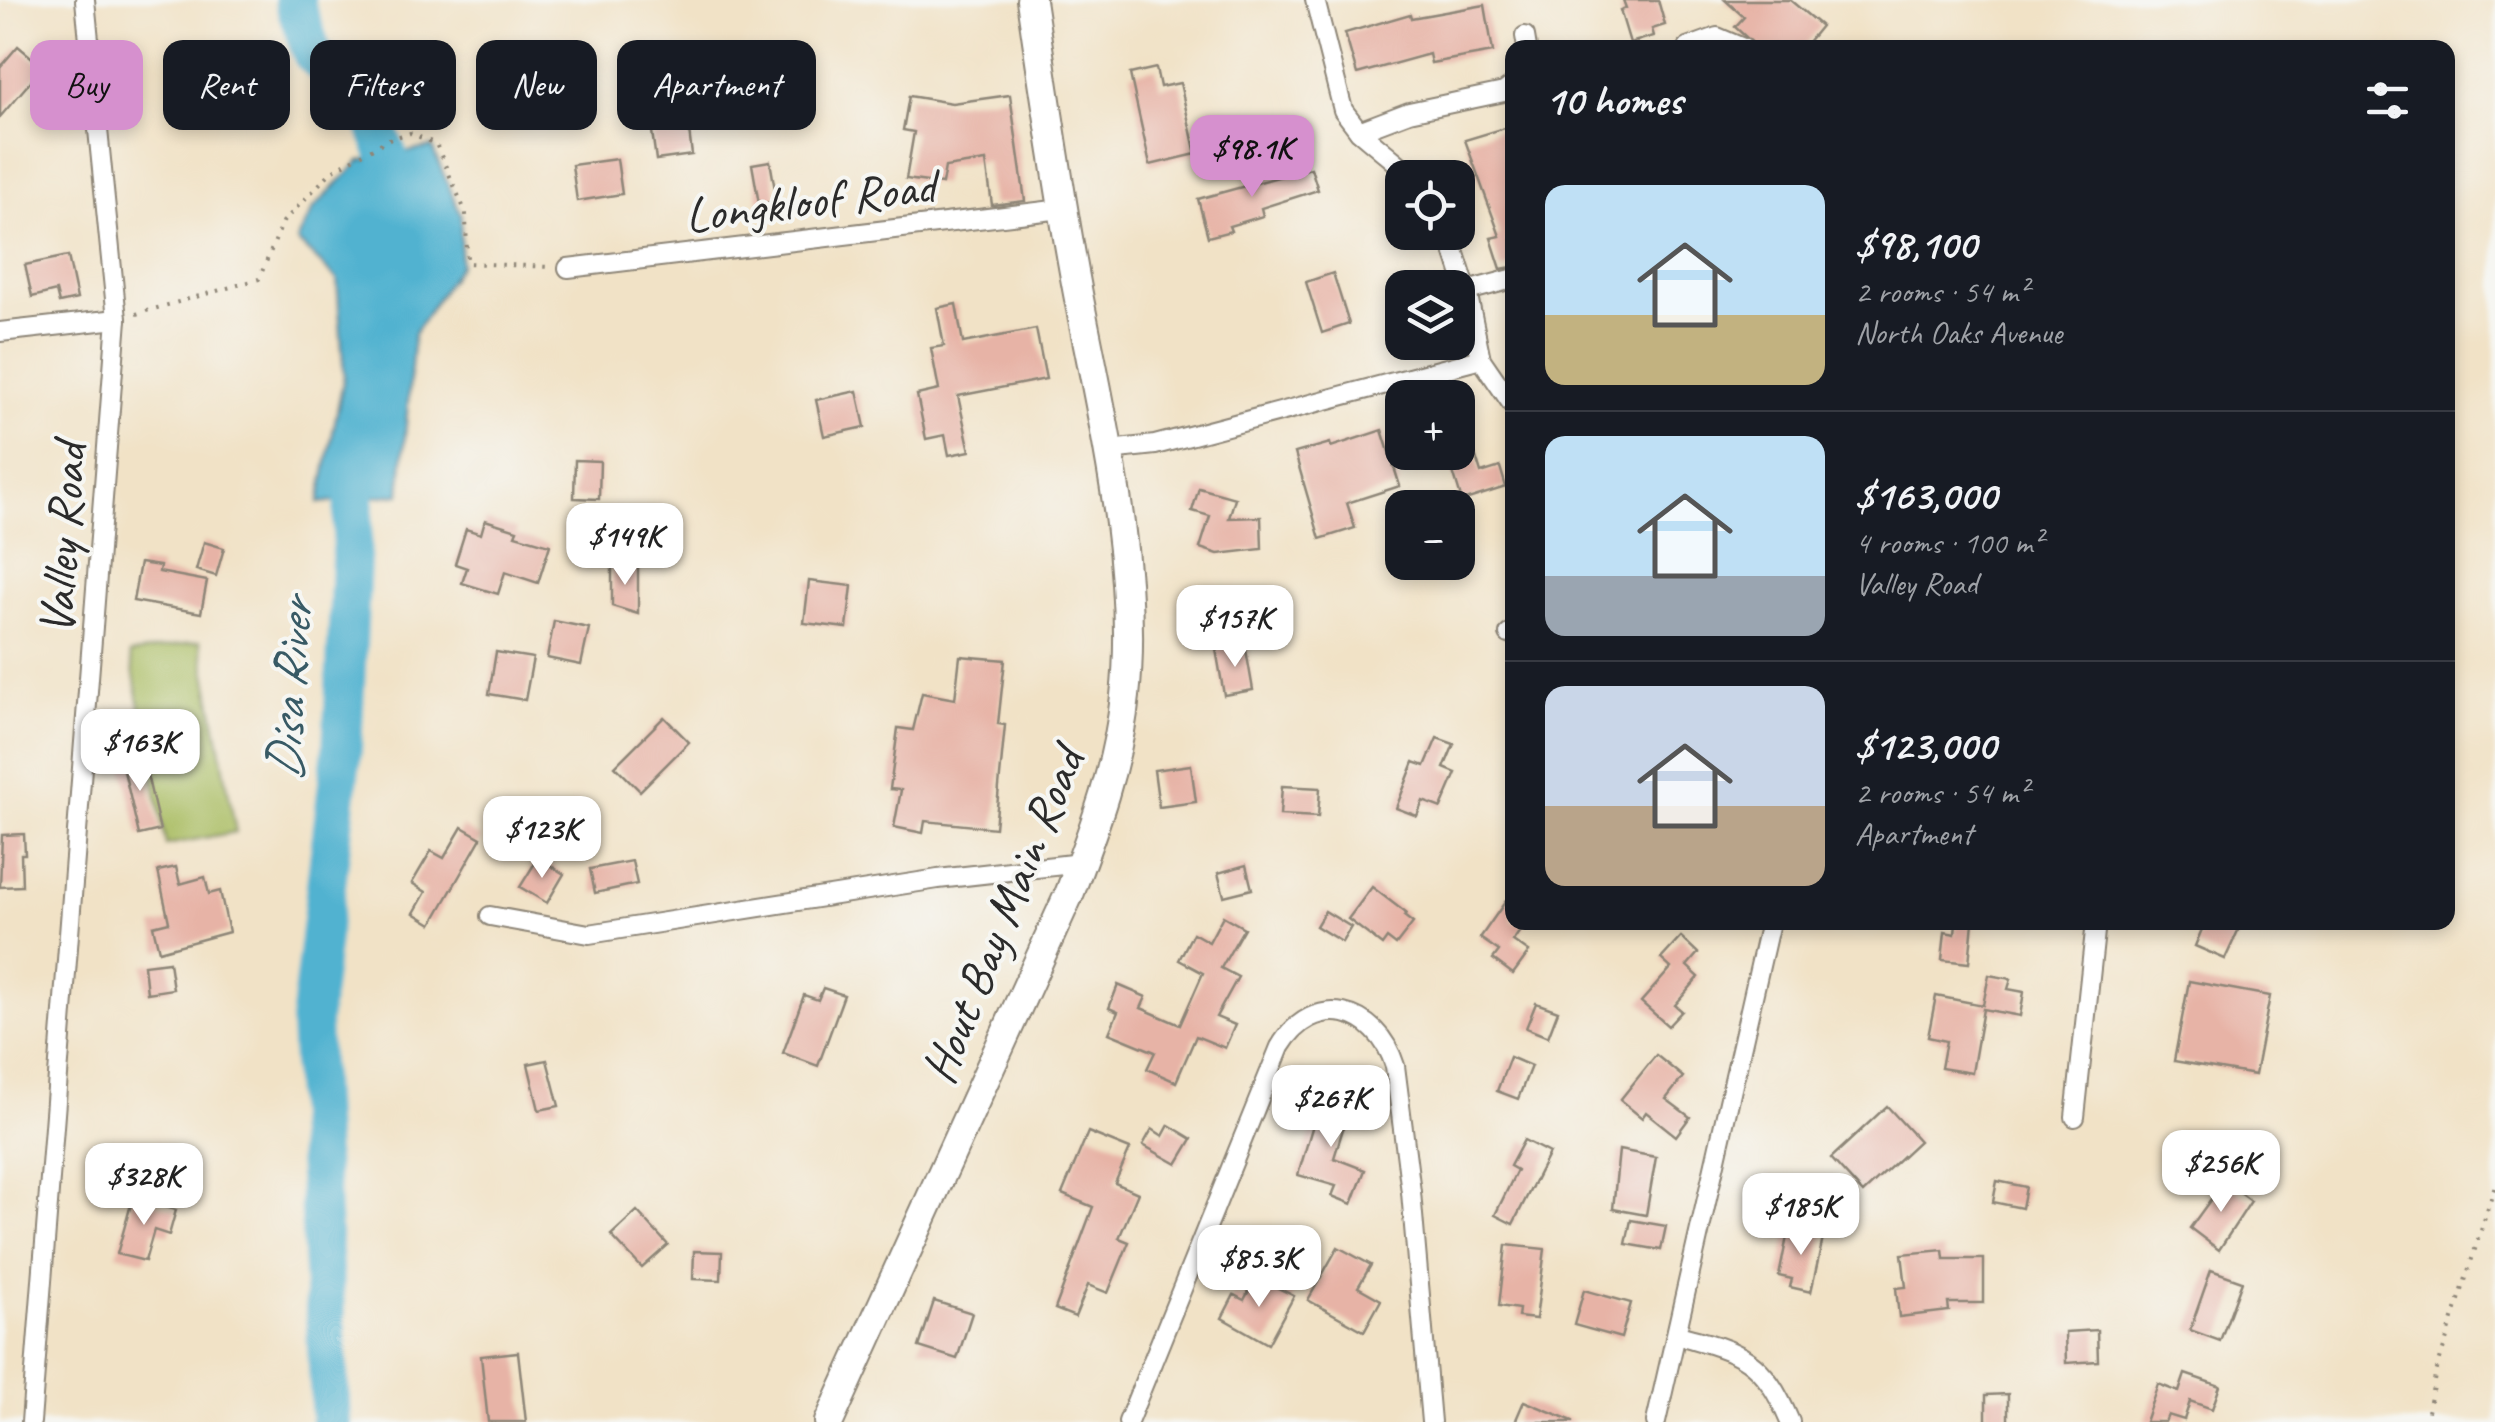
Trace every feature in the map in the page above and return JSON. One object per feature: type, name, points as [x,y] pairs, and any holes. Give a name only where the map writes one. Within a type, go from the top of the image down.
[{"type":"main road","name":"Hout Bay Main Road","points":[[829,1422],[1022,1004],[1081,863],[1102,808],[1126,694],[1128,603],[1108,450],[1062,209],[1030,0]]},
{"type":"street","name":"Valley Road","points":[[32,1422],[117,319],[85,0]]},
{"type":"street","points":[[1315,0],[1343,110],[1358,131],[1393,160]]},
{"type":"street","points":[[1358,131],[1409,112],[1505,91]]},
{"type":"street","name":"Longkloof Road","points":[[568,268],[1062,209]]},
{"type":"street","points":[[1475,289],[1505,282]]},
{"type":"street","points":[[0,332],[117,319]]},
{"type":"street","points":[[1475,333],[1480,359],[1505,394]]},
{"type":"street","points":[[1108,450],[1155,445],[1480,359]]},
{"type":"street","points":[[490,916],[588,934],[938,880],[1081,863]]},
{"type":"street","points":[[1656,1422],[1768,930]]},
{"type":"street","points":[[2075,1117],[2095,930]]},
{"type":"street","points":[[1128,1422],[1280,1047],[1303,1020],[1324,1013],[1345,1014],[1373,1026],[1390,1048],[1395,1066],[1428,1364],[1430,1422]]},
{"type":"street","points":[[1678,1335],[1726,1348],[1762,1371],[1776,1388],[1790,1422]]},
{"type":"path","points":[[117,319],[259,279],[283,222],[332,170],[390,138],[410,133],[436,144],[466,213],[467,263],[568,268]]},
{"type":"path","points":[[2426,1422],[2435,1376],[2495,1186]]},
{"type":"green space","points":[[200,641],[236,832],[166,845],[130,654]]},
{"type":"water","points":[[432,147],[461,215],[460,264],[414,334],[400,494],[319,503],[344,376],[337,279],[297,241],[314,208],[360,161]]},
{"type":"building","points":[[1623,0],[1658,0],[1665,25],[1652,29],[1654,36],[1629,40],[1620,10],[1626,8]]},
{"type":"building","points":[[1725,0],[1790,0],[1821,26],[1810,40],[1749,40],[1735,27],[1744,17]]},
{"type":"building","points":[[1485,5],[1493,52],[1431,63],[1429,54],[1357,74],[1345,33],[1410,14],[1411,18]]},
{"type":"building","points":[[18,46],[30,56],[30,82],[0,117],[0,67]]},
{"type":"building","points":[[1156,68],[1160,87],[1180,83],[1196,154],[1150,165],[1130,74]]},
{"type":"building","points":[[1010,95],[1025,201],[992,205],[986,161],[945,167],[942,184],[906,179],[914,132],[903,130],[909,96],[952,103]]},
{"type":"building","points":[[1505,128],[1505,268],[1501,269],[1491,238],[1500,236],[1465,140]]},
{"type":"building","points":[[652,130],[689,130],[692,155],[656,160]]},
{"type":"building","points":[[617,159],[622,194],[577,201],[572,165]]},
{"type":"building","points":[[770,161],[777,201],[759,204],[752,164]]},
{"type":"building","points":[[1311,168],[1318,190],[1261,208],[1263,216],[1208,237],[1198,199]]},
{"type":"building","points":[[68,256],[77,299],[59,303],[56,291],[32,297],[25,265]]},
{"type":"building","points":[[1333,273],[1349,324],[1322,333],[1306,282]]},
{"type":"building","points":[[956,304],[963,343],[1036,329],[1046,379],[958,396],[970,451],[949,455],[945,435],[926,439],[917,395],[939,390],[931,348],[944,346],[937,308]]},
{"type":"building","points":[[857,391],[865,427],[824,436],[816,400]]},
{"type":"building","points":[[1382,430],[1385,470],[1395,470],[1400,486],[1347,503],[1355,528],[1320,539],[1295,453],[1330,443],[1331,447]]},
{"type":"building","points":[[1475,453],[1481,473],[1500,467],[1505,487],[1475,497],[1475,490],[1459,490],[1453,470],[1475,470]]},
{"type":"building","points":[[575,460],[600,461],[599,499],[574,498]]},
{"type":"building","points":[[1199,488],[1235,498],[1229,518],[1261,517],[1262,549],[1218,554],[1200,548],[1210,516],[1192,511]]},
{"type":"building","points":[[485,520],[517,530],[515,535],[550,545],[538,583],[505,572],[498,594],[462,583],[467,568],[455,564],[466,529],[481,534]]},
{"type":"building","points":[[204,542],[224,548],[216,576],[196,570]]},
{"type":"building","points":[[140,563],[160,566],[159,572],[207,581],[201,613],[133,601]]},
{"type":"building","points":[[612,566],[638,566],[638,614],[612,606]]},
{"type":"building","points":[[809,581],[852,586],[847,628],[804,623]]},
{"type":"building","points":[[554,621],[589,628],[581,665],[547,658]]},
{"type":"building","points":[[1245,644],[1253,690],[1224,695],[1216,649]]},
{"type":"building","points":[[496,652],[533,658],[525,700],[489,694]]},
{"type":"building","points":[[960,656],[1005,660],[998,724],[1005,725],[995,828],[925,821],[923,833],[894,827],[901,790],[890,789],[898,728],[913,730],[922,693],[955,699]]},
{"type":"building","points":[[664,717],[689,742],[640,791],[615,766]]},
{"type":"building","points":[[1437,738],[1454,744],[1444,768],[1456,773],[1441,808],[1423,801],[1417,816],[1396,808],[1414,762],[1425,766]]},
{"type":"building","points":[[142,753],[160,830],[139,835],[121,758]]},
{"type":"building","points":[[1191,765],[1196,802],[1159,807],[1154,770]]},
{"type":"building","points":[[1282,786],[1320,788],[1318,817],[1280,815]]},
{"type":"building","points":[[462,827],[481,838],[432,924],[414,913],[426,892],[412,883],[431,851],[444,858]]},
{"type":"building","points":[[24,834],[22,886],[0,887],[2,835]]},
{"type":"building","points":[[538,858],[564,874],[547,903],[520,887]]},
{"type":"building","points":[[632,861],[637,884],[595,893],[590,869]]},
{"type":"building","points":[[1246,865],[1252,889],[1224,896],[1218,873]]},
{"type":"building","points":[[176,867],[180,884],[205,877],[209,894],[220,891],[229,932],[159,951],[153,926],[169,922],[158,871]]},
{"type":"building","points":[[1372,887],[1413,923],[1396,945],[1387,938],[1382,945],[1348,919]]},
{"type":"building","points":[[1505,902],[1505,930],[1521,930],[1513,941],[1529,952],[1513,974],[1493,959],[1499,951],[1480,938]]},
{"type":"building","points":[[1325,911],[1351,927],[1342,942],[1316,926]]},
{"type":"building","points":[[1223,916],[1244,928],[1221,968],[1238,977],[1216,1017],[1235,1025],[1225,1048],[1196,1036],[1176,1082],[1147,1069],[1155,1052],[1109,1033],[1118,1012],[1109,1008],[1118,985],[1146,997],[1141,1008],[1180,1025],[1203,973],[1179,960],[1193,933],[1209,942]]},
{"type":"building","points":[[1955,930],[1972,930],[1969,963],[1942,960],[1945,932],[1955,934]]},
{"type":"building","points":[[2202,930],[2238,930],[2225,959],[2195,946]]},
{"type":"building","points":[[1681,937],[1698,953],[1687,966],[1699,977],[1675,1005],[1682,1011],[1668,1026],[1641,1002],[1671,968],[1661,959]]},
{"type":"building","points":[[169,962],[173,989],[147,993],[144,965]]},
{"type":"building","points":[[1989,975],[2011,979],[2008,989],[2024,992],[2020,1016],[1983,1009],[1972,1073],[1941,1068],[1946,1041],[1928,1037],[1936,996],[1983,1005]]},
{"type":"building","points":[[2189,981],[2270,996],[2255,1075],[2174,1061]]},
{"type":"building","points":[[823,988],[844,995],[818,1066],[783,1053],[804,995],[818,1000]]},
{"type":"building","points":[[1536,1003],[1558,1011],[1548,1037],[1526,1028]]},
{"type":"building","points":[[1656,1055],[1683,1077],[1666,1099],[1690,1117],[1676,1136],[1646,1112],[1642,1118],[1620,1100]]},
{"type":"building","points":[[1510,1057],[1531,1066],[1518,1099],[1497,1091]]},
{"type":"building","points":[[547,1060],[559,1106],[539,1110],[528,1064]]},
{"type":"building","points":[[1323,1091],[1352,1100],[1334,1158],[1365,1170],[1352,1204],[1332,1196],[1336,1186],[1298,1175]]},
{"type":"building","points":[[1887,1106],[1919,1141],[1863,1193],[1831,1158]]},
{"type":"building","points":[[1169,1125],[1192,1139],[1177,1164],[1143,1145],[1152,1129],[1163,1136]]},
{"type":"building","points":[[1088,1132],[1130,1149],[1115,1183],[1138,1193],[1119,1238],[1129,1242],[1108,1293],[1088,1285],[1075,1317],[1055,1309],[1093,1207],[1062,1194]]},
{"type":"building","points":[[1524,1140],[1549,1153],[1513,1224],[1495,1215],[1517,1170],[1510,1166]]},
{"type":"building","points":[[1619,1150],[1656,1157],[1646,1215],[1613,1209]]},
{"type":"building","points":[[1997,1181],[2026,1187],[2022,1208],[1993,1202]]},
{"type":"building","points":[[2224,1181],[2251,1201],[2219,1250],[2190,1228]]},
{"type":"building","points":[[133,1197],[176,1210],[169,1235],[154,1230],[145,1261],[117,1254]]},
{"type":"building","points":[[637,1211],[668,1245],[642,1268],[611,1235]]},
{"type":"building","points":[[1631,1220],[1666,1226],[1661,1250],[1626,1244]]},
{"type":"building","points":[[1789,1227],[1824,1234],[1811,1292],[1790,1287],[1792,1279],[1779,1276]]},
{"type":"building","points":[[1506,1245],[1545,1249],[1536,1319],[1518,1317],[1519,1309],[1499,1306]]},
{"type":"building","points":[[1338,1247],[1371,1265],[1358,1287],[1381,1300],[1364,1331],[1308,1300]]},
{"type":"building","points":[[1943,1250],[1944,1259],[1984,1259],[1984,1303],[1948,1303],[1949,1311],[1899,1317],[1896,1288],[1906,1287],[1902,1254]]},
{"type":"building","points":[[694,1251],[722,1252],[721,1280],[693,1279]]},
{"type":"building","points":[[2211,1270],[2242,1281],[2220,1341],[2190,1330]]},
{"type":"building","points":[[1256,1277],[1294,1296],[1268,1344],[1222,1318],[1234,1295],[1244,1300]]},
{"type":"building","points":[[1584,1290],[1631,1303],[1621,1338],[1574,1325]]},
{"type":"building","points":[[934,1301],[972,1313],[957,1359],[919,1347]]},
{"type":"building","points":[[2097,1330],[2098,1361],[2066,1363],[2065,1332]]},
{"type":"building","points":[[518,1352],[526,1422],[488,1422],[481,1356]]},
{"type":"building","points":[[2185,1374],[2220,1386],[2212,1409],[2190,1401],[2184,1420],[2168,1415],[2165,1422],[2145,1422],[2158,1384],[2179,1392]]},
{"type":"building","points":[[2008,1394],[2008,1422],[1986,1422],[1986,1395]]},
{"type":"building","points":[[1524,1401],[1573,1421],[1573,1422],[1515,1422]]},
{"type":"waterway","name":"Disa River","points":[[294,0],[312,53],[370,110],[400,188],[397,208]]},
{"type":"waterway","name":"Disa River","points":[[331,1422],[310,1023],[342,749],[354,499],[361,448]]}]
